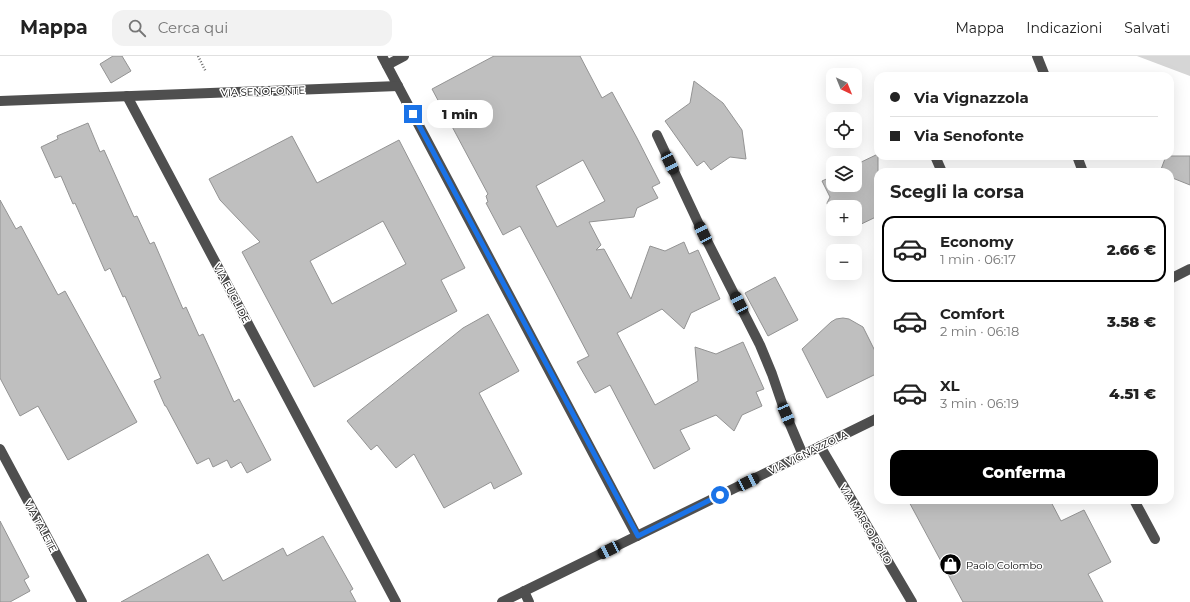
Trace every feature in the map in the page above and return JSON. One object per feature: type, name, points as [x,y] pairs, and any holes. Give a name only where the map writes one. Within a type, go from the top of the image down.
[{"type":"street","points":[[404,56],[385,60],[638,536]]},
{"type":"street","points":[[1037,56],[1043,72]]},
{"type":"street","name":"VIA SENOFONTE","points":[[127,96],[398,86]]},
{"type":"street","points":[[0,101],[127,96]]},
{"type":"street","name":"VIA EUCLIDE","points":[[127,96],[396,602]]},
{"type":"street","points":[[657,135],[703,233],[760,345],[803,455]]},
{"type":"street","points":[[1174,277],[1190,269]]},
{"type":"street","name":"VIA VIGNAZZOLA","points":[[502,602],[874,420]]},
{"type":"street","name":"VIA MARCO POLO","points":[[820,446],[912,602]]},
{"type":"street","name":"VIA TALETE","points":[[0,449],[82,602]]},
{"type":"street","points":[[1136,504],[1155,539]]},
{"type":"street","points":[[524,591],[529,602]]},
{"type":"shaded area","points":[[1137,56],[1190,56],[1190,76]]},
{"type":"building","points":[[113,56],[122,56],[131,71],[111,83],[100,64]]},
{"type":"building","points":[[494,56],[580,56],[602,98],[612,92],[660,183],[652,187],[658,198],[637,208],[634,217],[589,222],[601,245],[596,250],[604,249],[631,299],[650,246],[665,251],[684,242],[689,254],[698,250],[720,299],[691,313],[684,329],[662,309],[617,333],[655,405],[698,381],[695,347],[716,354],[743,342],[764,389],[756,392],[762,406],[742,415],[734,431],[716,415],[680,430],[690,449],[654,469],[610,385],[595,393],[577,362],[589,356],[548,278],[520,226],[503,235],[486,203],[488,202],[486,196],[488,194],[432,89]],"holes":[[[583,160],[605,201],[557,227],[536,186]]]},
{"type":"building","points":[[694,81],[723,103],[742,130],[746,159],[730,157],[711,170],[704,161],[697,166],[665,121],[690,103]]},
{"type":"building","points":[[88,123],[100,152],[104,150],[134,217],[137,216],[150,244],[154,242],[183,309],[186,307],[199,336],[203,334],[234,402],[239,399],[271,460],[247,473],[241,462],[231,468],[227,460],[213,467],[209,458],[197,464],[165,406],[154,381],[161,378],[125,296],[123,297],[110,268],[105,271],[75,203],[73,204],[61,176],[55,178],[41,147],[58,139],[57,136]]},
{"type":"building","points":[[292,136],[317,183],[399,140],[465,268],[441,280],[457,311],[314,387],[242,252],[260,242],[220,200],[209,179]],"holes":[[[383,221],[406,264],[332,304],[310,261]]]},
{"type":"building","points":[[874,156],[874,160],[878,160],[878,168],[874,168],[874,218],[862,224],[862,200],[828,200],[830,197],[828,192],[862,192],[862,162]]},
{"type":"building","points":[[1174,156],[1190,156],[1190,185],[1174,179],[1174,168],[1162,168],[1164,160],[1174,160]]},
{"type":"building","points":[[826,179],[826,189],[822,181]]},
{"type":"building","points":[[0,200],[16,229],[21,226],[58,295],[65,291],[137,422],[68,460],[38,406],[20,416],[0,378]]},
{"type":"building","points":[[775,277],[798,320],[768,336],[745,293]]},
{"type":"building","points":[[488,314],[519,371],[479,393],[522,474],[494,489],[491,482],[444,508],[414,454],[396,468],[377,445],[371,450],[347,421],[463,328]]},
{"type":"building","points":[[836,319],[849,319],[863,327],[874,349],[874,375],[827,398],[802,349]]},
{"type":"building","points":[[910,504],[1052,504],[1061,521],[1084,510],[1111,562],[1088,574],[1103,602],[963,602]]},
{"type":"building","points":[[0,521],[29,577],[24,580],[30,591],[10,602],[0,602]]},
{"type":"building","points":[[323,536],[353,589],[350,591],[356,602],[121,602],[208,554],[223,581],[283,548],[287,556]]},
{"type":"place","name":"Paolo Colombo","points":[[950,565]]},
{"type":"route","points":[[413,114],[638,536],[720,495]]}]
